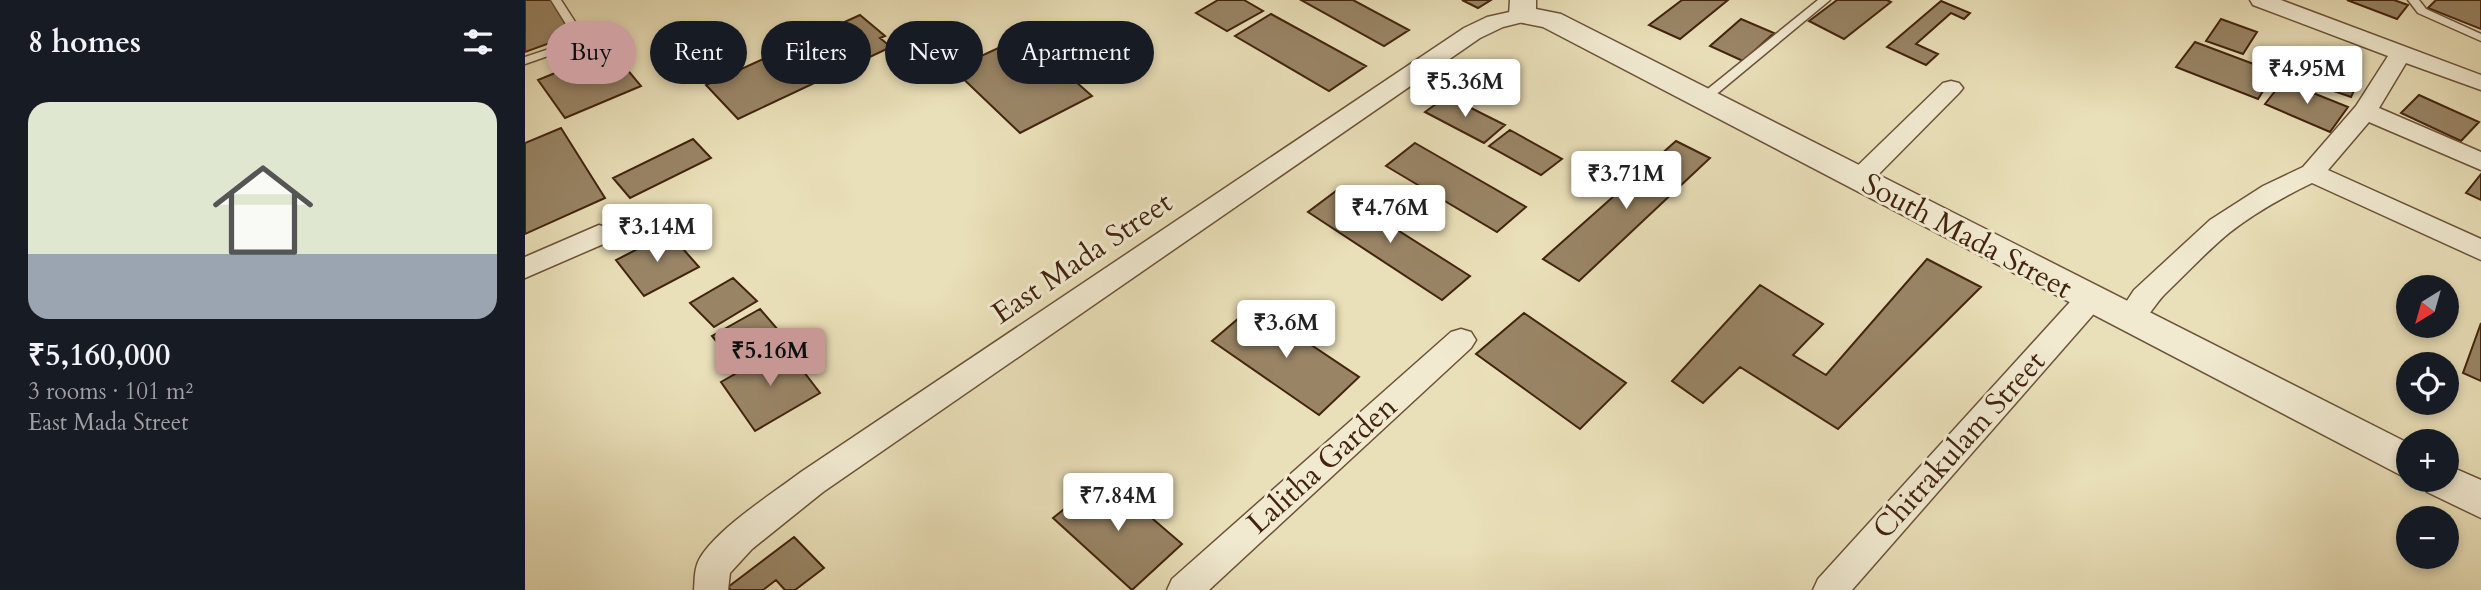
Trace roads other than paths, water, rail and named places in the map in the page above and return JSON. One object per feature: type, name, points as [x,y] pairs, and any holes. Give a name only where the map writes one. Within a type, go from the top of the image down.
[{"type":"street","points":[[2261,0],[2481,83]]},
{"type":"street","name":"South Mada Street","points":[[1523,8],[1551,20],[2089,300],[2396,456]]},
{"type":"street","name":"East Mada Street","points":[[711,590],[713,567],[740,538],[812,482],[1472,33],[1523,8]]},
{"type":"street","points":[[2129,319],[2144,297],[2219,227],[2272,192],[2312,173],[2365,111],[2401,53]]},
{"type":"street","points":[[1859,179],[1951,88]]},
{"type":"street","points":[[2365,111],[2481,162]]},
{"type":"street","points":[[2312,173],[2481,250]]},
{"type":"street","points":[[525,268],[599,235]]},
{"type":"street","name":"Chitrakulam Street","points":[[1830,590],[2089,300]]},
{"type":"street","name":"Lalitha Garden","points":[[1184,590],[1461,340]]},
{"type":"street","points":[[2459,489],[2481,500]]},
{"type":"lane","points":[[525,61],[582,42],[556,0]]},
{"type":"lane","points":[[1703,99],[1825,0]]},
{"type":"lane","points":[[2413,0],[2422,11],[2481,37]]}]
